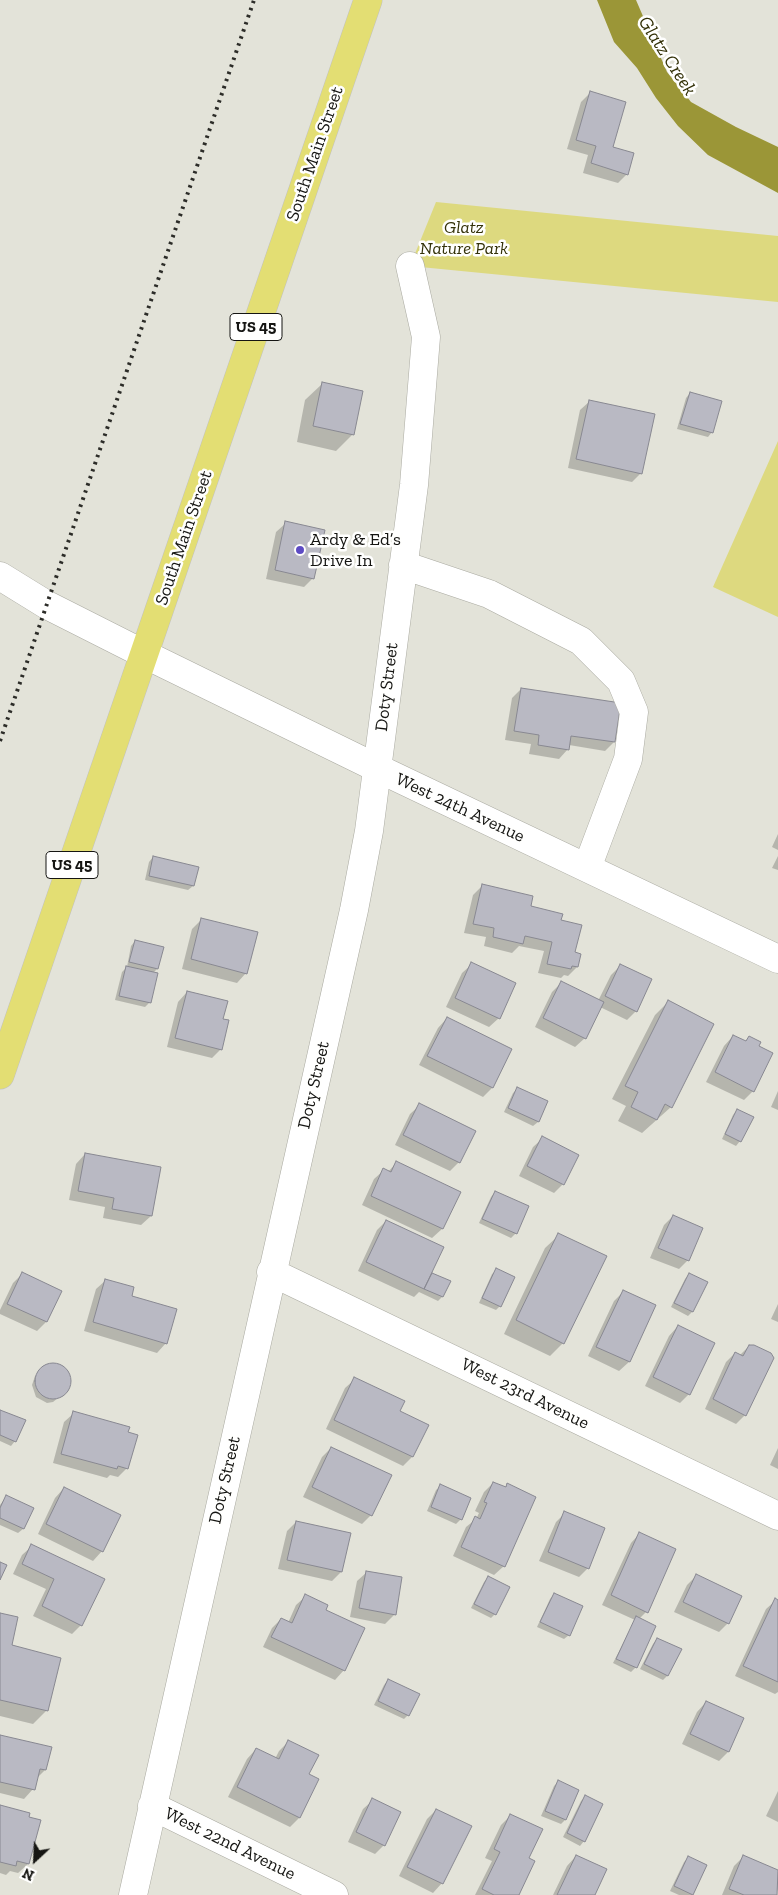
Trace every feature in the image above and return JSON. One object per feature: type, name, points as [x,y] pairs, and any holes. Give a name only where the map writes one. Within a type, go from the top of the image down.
[{"type":"main road","name":"South Main Street","points":[[0,1075],[368,0]]},
{"type":"street","name":"Doty Street","points":[[132,1895],[354,910],[369,830],[414,485],[426,337],[410,266]]},
{"type":"street","points":[[403,565],[488,594],[581,641],[621,681],[634,712],[628,759],[587,868]]},
{"type":"street","name":"West 24th Avenue","points":[[0,576],[47,605],[144,654],[377,768],[778,959]]},
{"type":"street","name":"West 23rd Avenue","points":[[271,1272],[778,1516]]},
{"type":"street","name":"West 22nd Avenue","points":[[152,1806],[334,1895]]},
{"type":"green space","name":"Glatz Nature Park","points":[[436,202],[778,236],[778,302],[410,266]]},
{"type":"green space","points":[[778,441],[778,617],[713,587]]},
{"type":"shaded area","points":[[597,0],[636,0],[667,72],[691,102],[736,127],[778,147],[778,193],[708,155],[678,126],[656,98],[637,68],[614,42]]},
{"type":"building","points":[[590,91],[626,102],[613,147],[634,153],[628,175],[591,163],[596,146],[576,140]]},
{"type":"building","points":[[322,382],[363,391],[354,435],[313,426]]},
{"type":"building","points":[[690,392],[722,401],[713,433],[680,424]]},
{"type":"building","points":[[589,400],[655,414],[642,474],[576,459]]},
{"type":"building","name":"Ardy & Ed’s Drive In","points":[[285,521],[325,530],[314,579],[275,570]]},
{"type":"building","points":[[521,688],[621,703],[615,742],[571,736],[569,750],[538,745],[539,735],[514,731]]},
{"type":"building","points":[[153,856],[199,867],[194,886],[149,876]]},
{"type":"building","points":[[482,884],[533,896],[531,906],[563,914],[561,920],[582,925],[575,952],[581,954],[578,967],[572,966],[571,969],[547,964],[552,942],[525,936],[523,944],[493,937],[494,928],[473,924]]},
{"type":"building","points":[[201,918],[258,932],[247,974],[191,959]]},
{"type":"building","points":[[135,940],[164,947],[158,969],[129,962]]},
{"type":"building","points":[[471,962],[516,983],[500,1019],[455,998]]},
{"type":"building","points":[[620,964],[652,979],[637,1012],[605,996]]},
{"type":"building","points":[[126,966],[158,973],[151,1003],[119,996]]},
{"type":"building","points":[[561,981],[604,1002],[586,1039],[543,1018]]},
{"type":"building","points":[[187,991],[228,1001],[223,1019],[229,1020],[222,1050],[175,1038]]},
{"type":"building","points":[[668,1000],[714,1024],[672,1108],[665,1104],[657,1120],[631,1107],[638,1092],[625,1086]]},
{"type":"building","points":[[447,1017],[512,1049],[493,1088],[427,1056]]},
{"type":"building","points":[[733,1035],[746,1041],[749,1036],[761,1042],[759,1046],[773,1053],[754,1092],[715,1072]]},
{"type":"building","points":[[517,1087],[548,1101],[539,1122],[508,1108]]},
{"type":"building","points":[[419,1103],[476,1131],[460,1163],[403,1135]]},
{"type":"building","points":[[737,1109],[754,1117],[741,1142],[725,1134]]},
{"type":"building","points":[[542,1136],[579,1155],[564,1185],[527,1166]]},
{"type":"building","points":[[85,1153],[161,1167],[152,1216],[112,1209],[114,1198],[78,1191]]},
{"type":"building","points":[[396,1161],[461,1192],[443,1229],[371,1196],[383,1168],[391,1172]]},
{"type":"building","points":[[495,1191],[529,1206],[517,1234],[482,1219]]},
{"type":"building","points":[[673,1215],[703,1228],[689,1261],[658,1248]]},
{"type":"building","points":[[386,1220],[444,1247],[424,1289],[366,1262]]},
{"type":"building","points":[[558,1233],[607,1256],[564,1344],[516,1320]]},
{"type":"building","points":[[496,1268],[515,1277],[501,1307],[482,1298]]},
{"type":"building","points":[[22,1272],[62,1291],[47,1322],[7,1304]]},
{"type":"building","points":[[432,1273],[451,1281],[443,1297],[424,1289]]},
{"type":"building","points":[[689,1273],[708,1282],[693,1312],[674,1303]]},
{"type":"building","points":[[105,1279],[134,1287],[132,1296],[177,1309],[167,1344],[93,1322]]},
{"type":"building","points":[[623,1290],[656,1305],[630,1362],[596,1347]]},
{"type":"building","points":[[678,1325],[715,1343],[690,1395],[653,1377]]},
{"type":"building","points":[[749,1345],[754,1345],[771,1353],[774,1358],[746,1416],[713,1399],[735,1352],[743,1356]]},
{"type":"building","points":[[53,1363],[66,1368],[71,1381],[66,1394],[53,1399],[40,1394],[35,1381],[40,1368]]},
{"type":"building","points":[[354,1377],[405,1401],[400,1411],[429,1425],[413,1457],[334,1420]]},
{"type":"building","points":[[0,1410],[26,1420],[16,1442],[0,1435]]},
{"type":"building","points":[[73,1411],[130,1427],[128,1432],[138,1435],[128,1469],[118,1466],[117,1469],[61,1454]]},
{"type":"building","points":[[331,1447],[392,1475],[372,1516],[312,1487]]},
{"type":"building","points":[[493,1482],[506,1487],[507,1483],[536,1497],[505,1567],[461,1547],[475,1516],[480,1519],[487,1503],[484,1502]]},
{"type":"building","points":[[440,1484],[471,1498],[462,1520],[431,1507]]},
{"type":"building","points":[[64,1487],[121,1515],[103,1552],[46,1524]]},
{"type":"building","points":[[6,1495],[34,1508],[24,1529],[0,1518],[0,1508]]},
{"type":"building","points":[[564,1511],[605,1528],[589,1569],[548,1552]]},
{"type":"building","points":[[296,1521],[351,1533],[342,1572],[287,1560]]},
{"type":"building","points":[[639,1532],[676,1549],[648,1613],[611,1595]]},
{"type":"building","points":[[31,1544],[105,1579],[82,1626],[42,1606],[54,1579],[22,1564]]},
{"type":"building","points":[[0,1562],[7,1565],[0,1580]]},
{"type":"building","points":[[366,1571],[402,1577],[396,1615],[359,1608]]},
{"type":"building","points":[[696,1574],[742,1596],[729,1624],[683,1602]]},
{"type":"building","points":[[488,1576],[510,1587],[496,1615],[474,1604]]},
{"type":"building","points":[[554,1593],[583,1606],[570,1636],[540,1622]]},
{"type":"building","points":[[305,1594],[328,1605],[326,1610],[365,1628],[345,1671],[271,1637],[281,1618],[292,1623]]},
{"type":"building","points":[[775,1598],[778,1600],[778,1682],[743,1666]]},
{"type":"building","points":[[0,1613],[18,1617],[12,1645],[61,1658],[48,1711],[0,1700]]},
{"type":"building","points":[[636,1616],[656,1626],[637,1668],[616,1659]]},
{"type":"building","points":[[657,1638],[682,1649],[668,1676],[644,1664]]},
{"type":"building","points":[[388,1679],[420,1694],[409,1716],[378,1701]]},
{"type":"building","points":[[706,1701],[744,1718],[729,1752],[690,1734]]},
{"type":"building","points":[[0,1735],[52,1747],[46,1770],[40,1769],[35,1790],[0,1782]]},
{"type":"building","points":[[288,1740],[319,1755],[309,1774],[319,1779],[300,1818],[237,1787],[256,1748],[279,1759]]},
{"type":"building","points":[[558,1780],[579,1790],[566,1820],[545,1811]]},
{"type":"building","points":[[585,1795],[603,1804],[585,1842],[567,1833]]},
{"type":"building","points":[[372,1798],[401,1812],[385,1846],[356,1832]]},
{"type":"building","points":[[0,1805],[30,1813],[29,1817],[41,1820],[29,1864],[17,1861],[16,1866],[0,1862]]},
{"type":"building","points":[[436,1809],[472,1826],[443,1884],[407,1867]]},
{"type":"building","points":[[510,1814],[543,1829],[529,1858],[535,1861],[519,1895],[494,1895],[482,1889],[500,1852],[494,1849]]},
{"type":"building","points":[[576,1855],[607,1869],[595,1895],[557,1895]]},
{"type":"building","points":[[743,1855],[778,1870],[777,1895],[744,1895],[729,1889]]},
{"type":"building","points":[[688,1856],[707,1865],[693,1895],[674,1886]]},
{"type":"railway","points":[[0,741],[254,0]]},
{"type":"place","name":"Ardy & Ed’s Drive In","points":[[300,550]]},
{"type":"water label","name":"Glatz Creek","points":[[667,56]]}]
